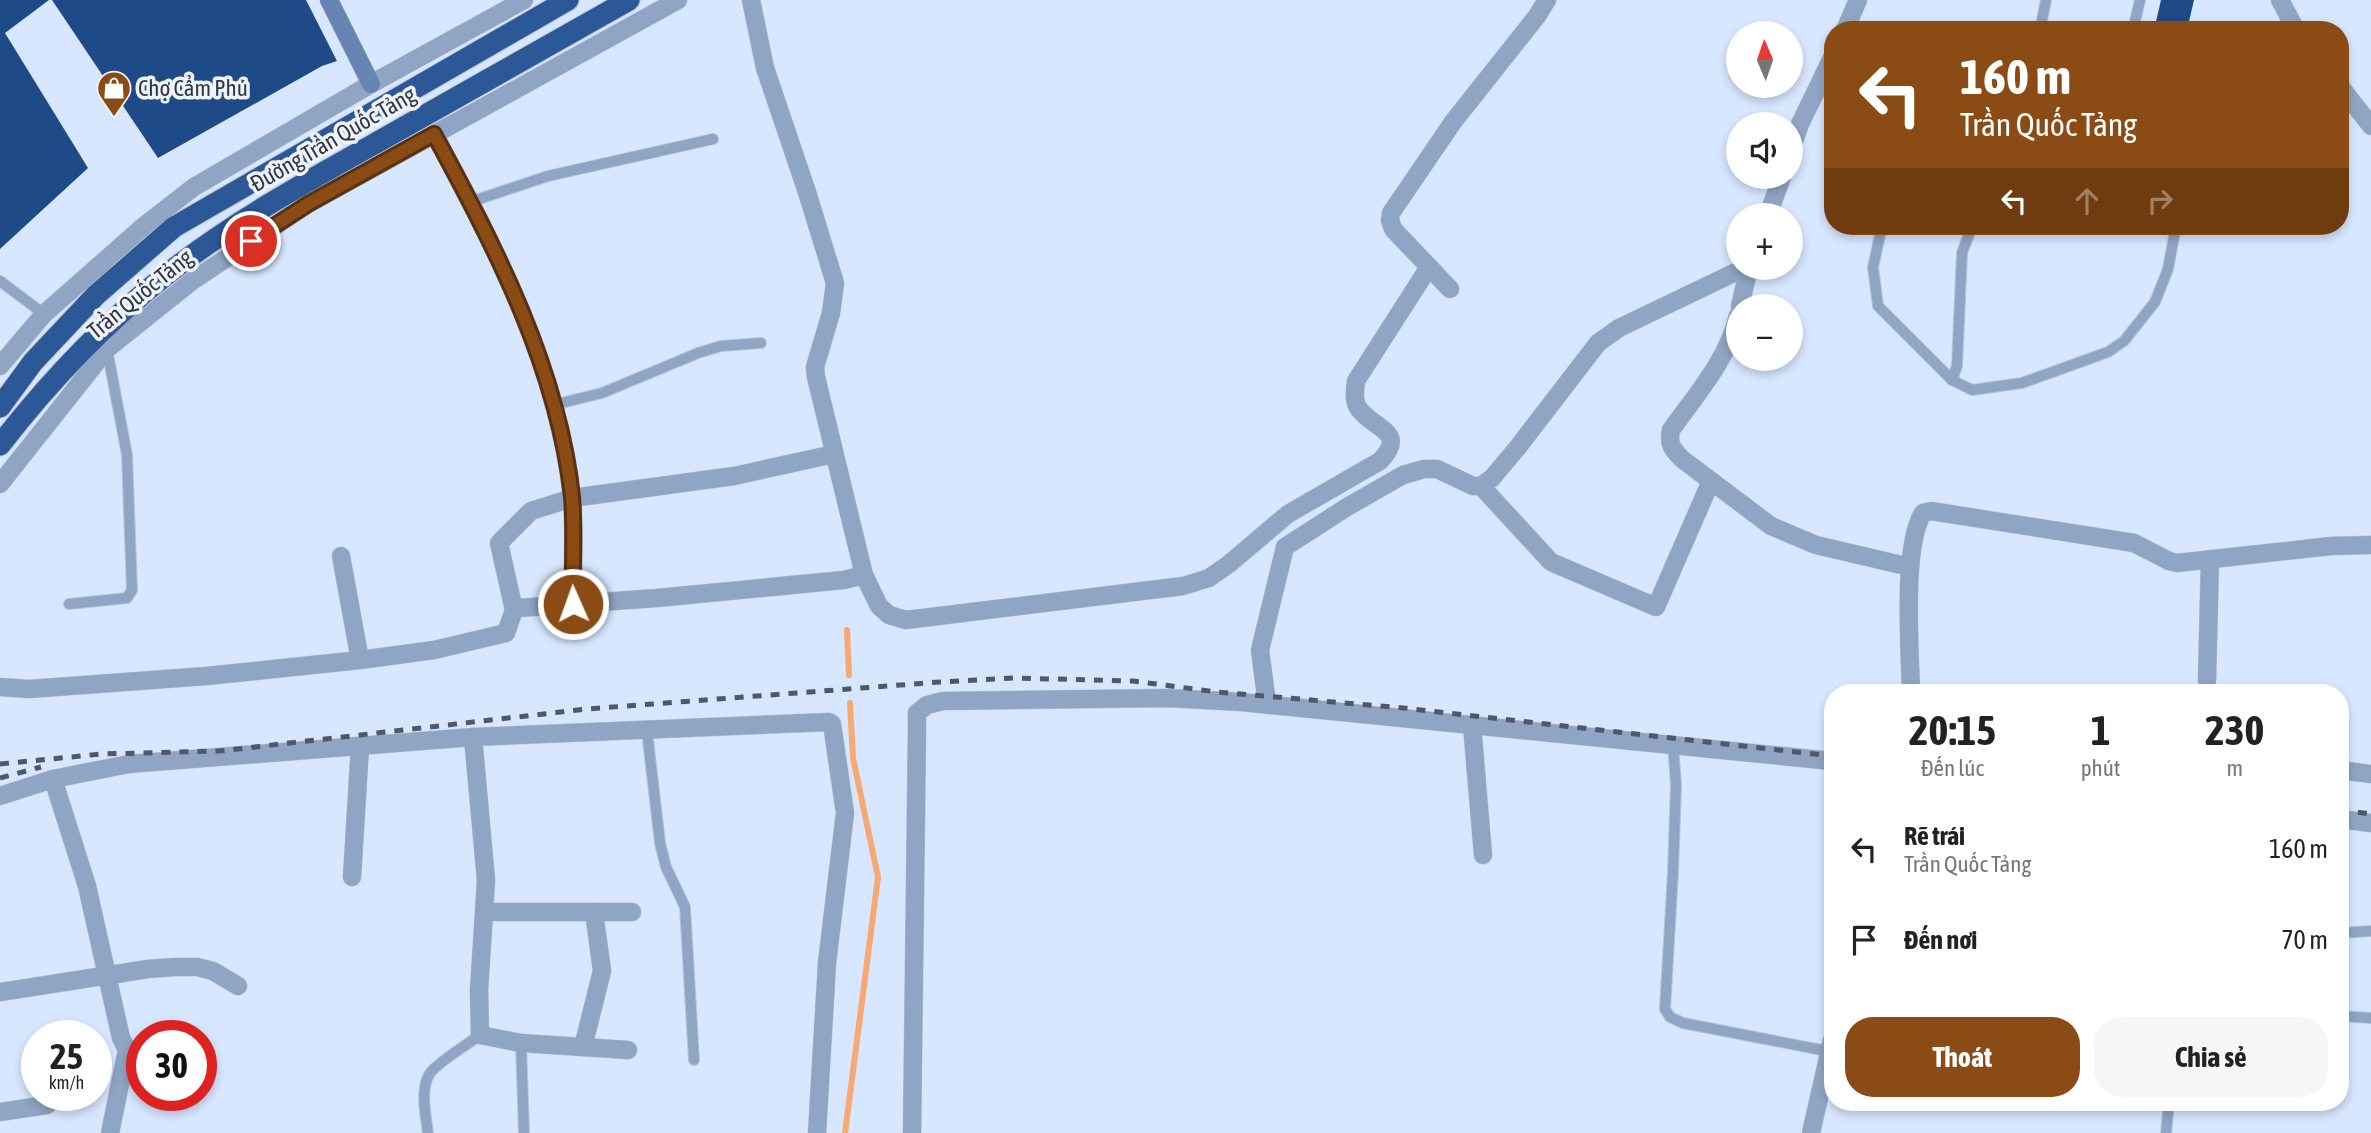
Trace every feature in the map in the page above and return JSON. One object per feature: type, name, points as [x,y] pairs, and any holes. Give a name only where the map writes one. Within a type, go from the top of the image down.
[{"type":"highway","name":"Đường Trần Quốc Tảng","points":[[0,407],[33,362],[96,295],[174,227],[568,0]]},
{"type":"highway","name":"Đường Trần Quốc Tảng","points":[[0,445],[29,409],[99,335],[164,276],[205,245],[321,174],[629,0]]},
{"type":"street","points":[[329,0],[370,84]]},
{"type":"street","name":"Trần Quốc Tảng","points":[[0,366],[44,314],[145,225],[194,187],[370,84],[524,0]]},
{"type":"street","name":"Trần Quốc Tảng","points":[[0,484],[107,349],[192,281],[308,204],[678,0]]},
{"type":"street","points":[[751,0],[765,68],[835,283],[831,313],[815,367],[835,454],[856,577],[888,615],[906,620],[1183,586],[1209,578],[1229,565],[1288,514],[1380,461],[1390,451],[1392,442],[1389,435],[1358,408],[1354,395],[1356,382],[1429,267]]},
{"type":"street","points":[[1450,289],[1393,229],[1391,213],[1453,122],[1547,0]]},
{"type":"street","points":[[1849,21],[1858,0]]},
{"type":"street","points":[[2280,0],[2292,21]]},
{"type":"street","points":[[1803,118],[1824,74]]},
{"type":"street","points":[[2349,97],[2371,125]]},
{"type":"street","points":[[434,134],[505,269],[530,334],[560,427],[572,498],[573,604]]},
{"type":"street","points":[[1265,704],[1260,650],[1284,547],[1403,475],[1424,469],[1437,469],[1473,486],[1481,486],[1492,478],[1518,447],[1598,343],[1619,328],[1726,278]]},
{"type":"street","points":[[1726,349],[1671,430],[1671,448],[1771,526],[1815,545],[1910,567]]},
{"type":"street","points":[[0,687],[29,689],[207,676],[360,660],[434,650],[506,633],[514,610],[499,543],[531,511],[572,498],[734,476],[835,454]]},
{"type":"street","points":[[1481,486],[1551,562],[1656,607],[1711,481]]},
{"type":"street","points":[[1911,684],[1910,567],[1918,520],[1923,513],[1931,510],[2134,542],[2169,561],[2331,546],[2371,545]]},
{"type":"street","points":[[341,556],[360,660]]},
{"type":"street","points":[[2207,680],[2210,559]]},
{"type":"street","points":[[514,610],[856,577]]},
{"type":"street","points":[[912,1133],[917,713],[928,705],[943,701],[1167,698],[1241,702],[1824,760]]},
{"type":"street","points":[[0,796],[53,779],[130,764],[473,737],[825,722],[832,724],[845,813],[827,963],[817,1133]]},
{"type":"street","points":[[1472,725],[1483,855]]},
{"type":"street","points":[[473,737],[486,880],[479,990],[480,1035],[521,1043],[628,1050]]},
{"type":"street","points":[[352,877],[360,746]]},
{"type":"street","points":[[2349,771],[2371,774]]},
{"type":"street","points":[[53,779],[87,886],[121,1038],[127,1050],[110,1133]]},
{"type":"street","points":[[2349,820],[2371,823]]},
{"type":"street","points":[[486,912],[632,912]]},
{"type":"street","points":[[583,1047],[602,971],[594,912]]},
{"type":"street","points":[[0,992],[148,969],[197,967],[213,971],[238,986]]},
{"type":"street","points":[[1811,1133],[1824,1077]]},
{"type":"street","points":[[0,1112],[21,1109]]},
{"type":"lane","points":[[2042,21],[2046,0]]},
{"type":"lane","points":[[2135,21],[2140,0]]},
{"type":"lane","points":[[470,202],[548,176],[713,139]]},
{"type":"lane","points":[[1880,235],[1873,267],[1878,306],[1952,380],[1972,390],[2022,383],[2108,352],[2124,341],[2155,302],[2168,269],[2174,235]]},
{"type":"lane","points":[[1952,380],[1957,366],[1962,253],[1969,235]]},
{"type":"lane","points":[[0,281],[44,314]]},
{"type":"lane","points":[[553,405],[602,393],[709,349],[761,343]]},
{"type":"lane","points":[[69,604],[127,598],[132,590],[127,454],[107,349]]},
{"type":"lane","points":[[647,731],[660,842],[666,867],[685,907],[694,1060]]},
{"type":"lane","points":[[1673,745],[1675,794],[1665,1009],[1670,1017],[1683,1023],[1824,1046]]},
{"type":"lane","points":[[2349,933],[2371,932]]},
{"type":"lane","points":[[2349,1017],[2371,1018]]},
{"type":"lane","points":[[428,1133],[425,1097],[431,1072],[480,1035]]},
{"type":"lane","points":[[521,1043],[524,1133]]},
{"type":"lane","points":[[2166,1133],[2168,1111]]},
{"type":"building","points":[[0,0],[49,0],[5,33],[88,168],[0,249]]},
{"type":"building","points":[[52,0],[306,0],[337,61],[322,66],[158,158]]},
{"type":"building","points":[[2161,0],[2194,0],[2189,21],[2156,21]]},
{"type":"waterway","points":[[847,630],[849,675]]},
{"type":"waterway","points":[[845,1133],[878,877],[853,758],[850,703]]},
{"type":"railway","points":[[0,764],[101,754],[220,751],[587,709],[1014,678],[1133,681],[1824,755]]},
{"type":"railway","points":[[0,778],[41,767]]},
{"type":"railway","points":[[2349,811],[2371,814]]},
{"type":"place","name":"Chợ Cẩm Phú","points":[[114,118]]},
{"type":"route","points":[[251,241],[308,204],[434,134],[505,269],[530,334],[560,427],[572,498],[573,604]]}]
